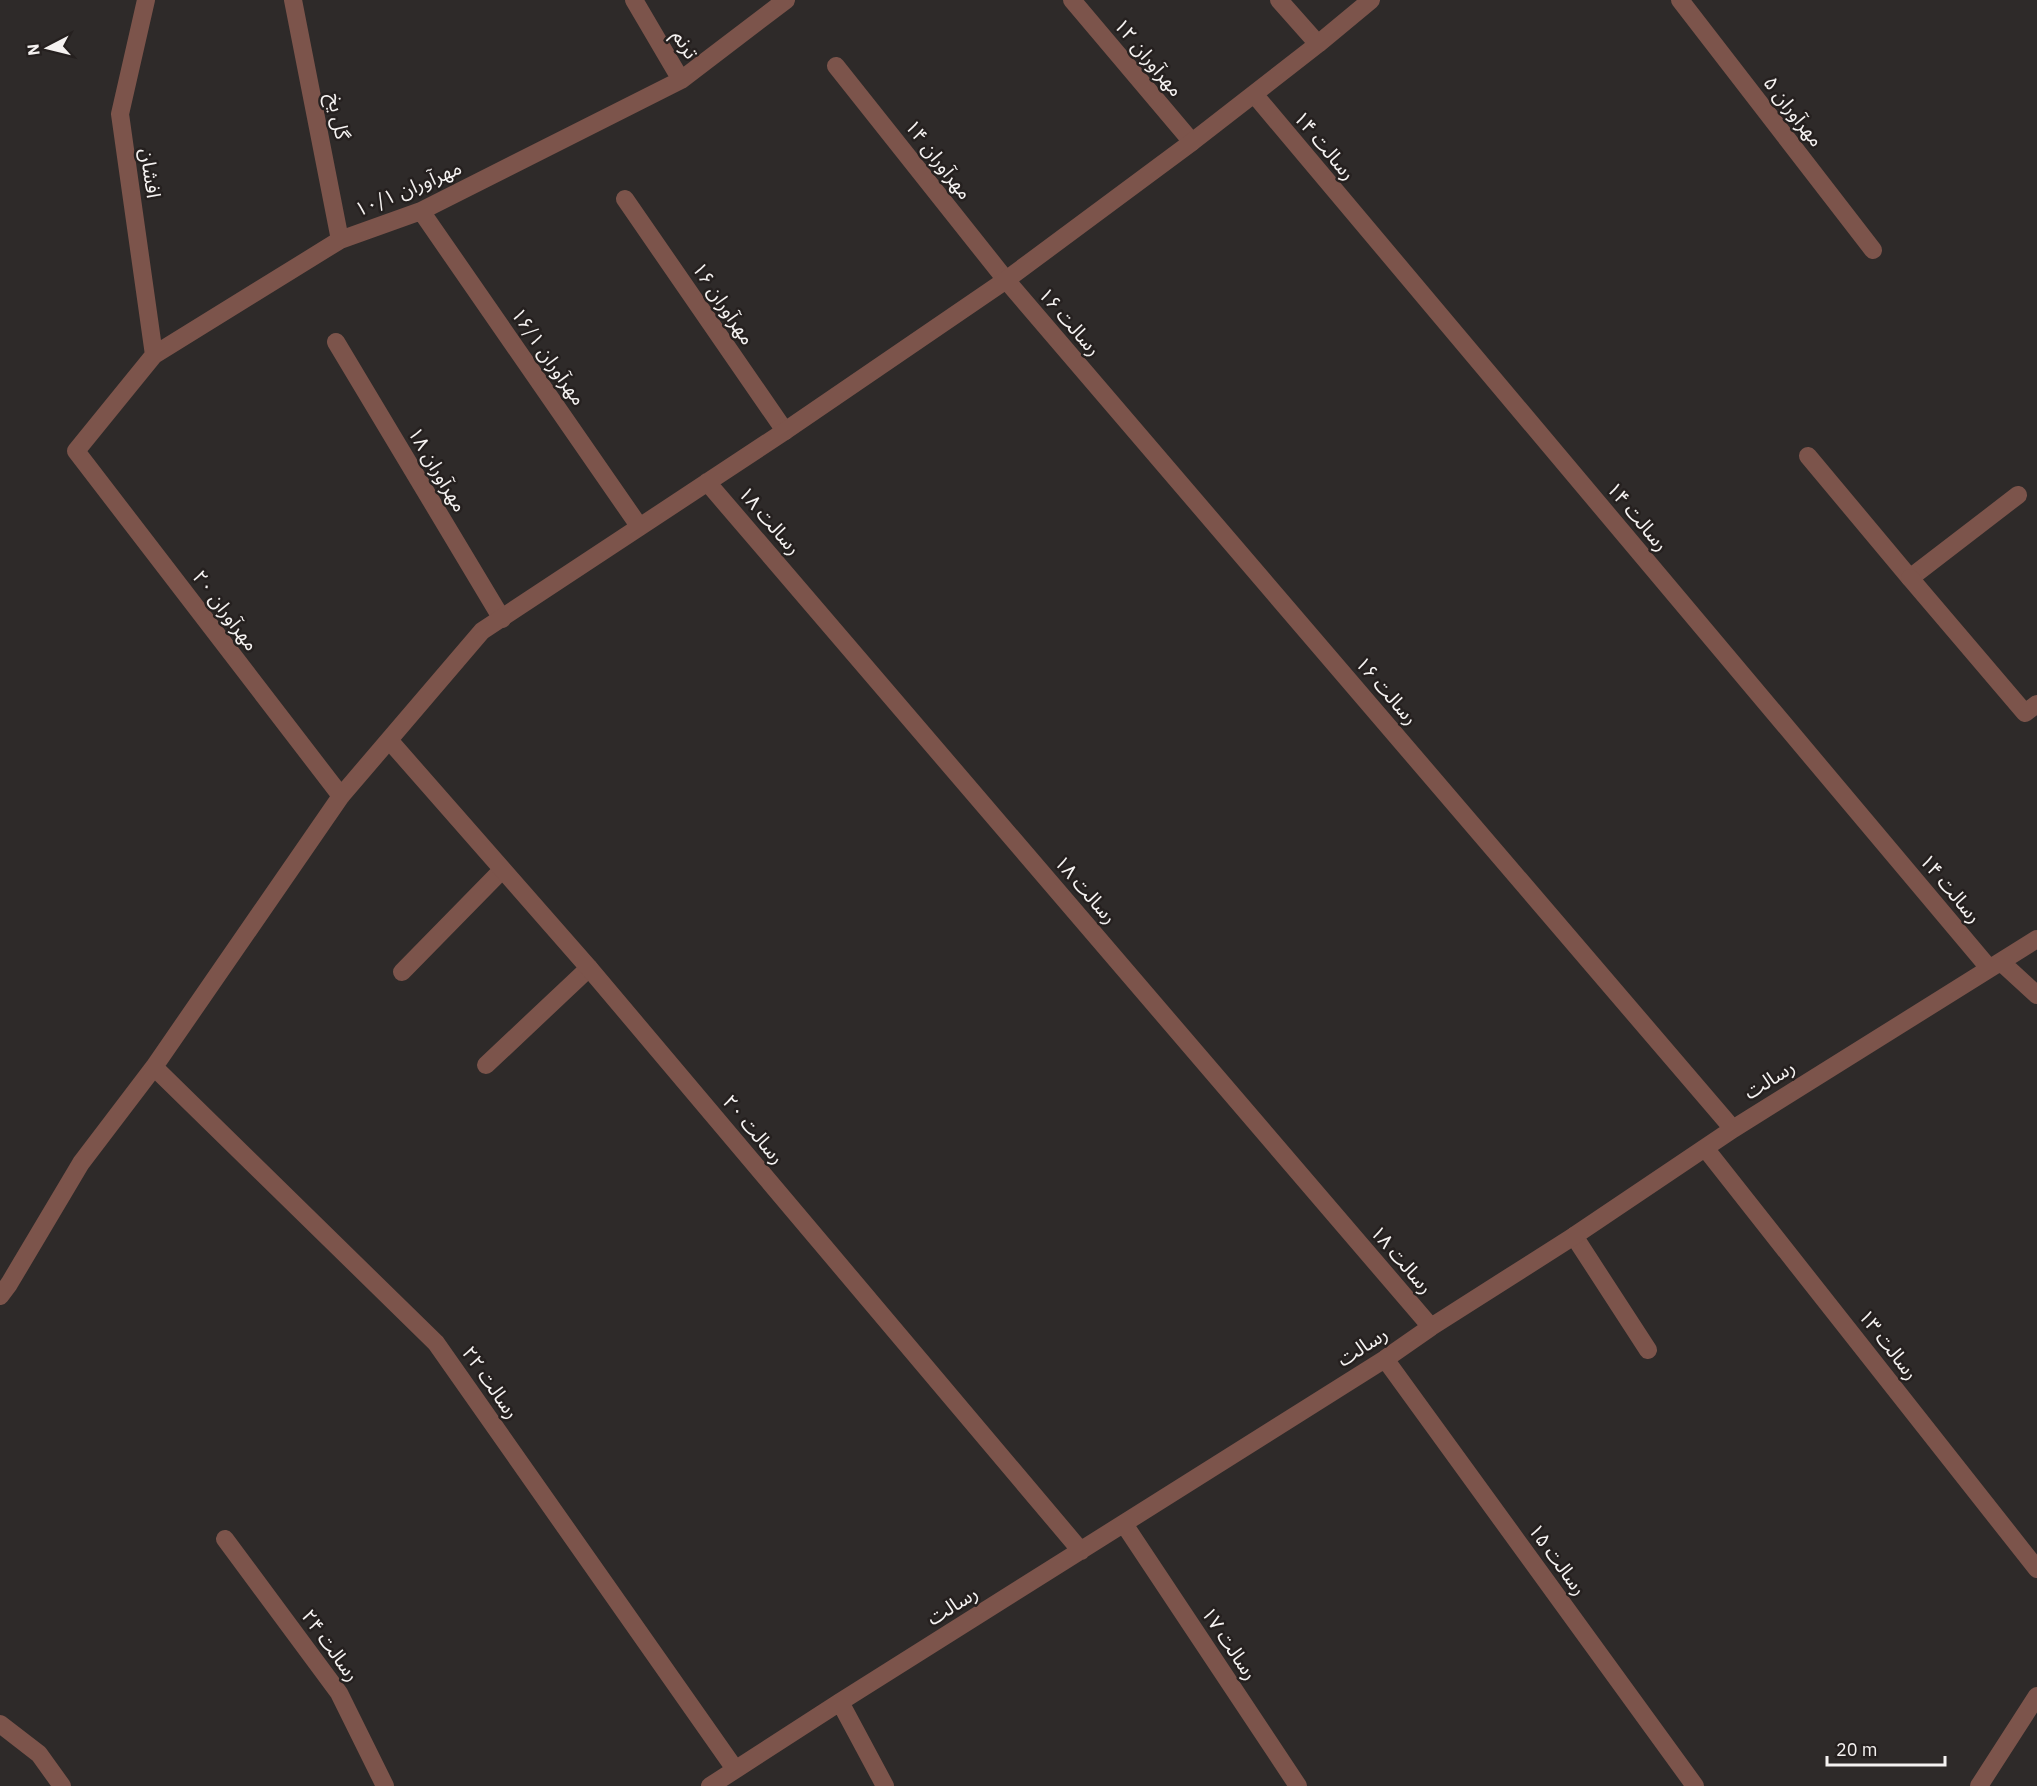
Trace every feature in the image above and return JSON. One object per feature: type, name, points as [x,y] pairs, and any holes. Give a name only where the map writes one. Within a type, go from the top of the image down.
[{"type":"street","name":"افشان","points":[[146,0],[120,114],[154,355]]},
{"type":"street","name":"گل یخ","points":[[293,0],[340,240]]},
{"type":"street","name":"ترنم","points":[[634,0],[681,80]]},
{"type":"street","name":"مهرآوران ۱۰/۱","points":[[76,451],[154,355],[340,240],[421,211],[681,80],[786,0]]},
{"type":"street","name":"مهرآوران ۱۲","points":[[1072,0],[1192,142]]},
{"type":"street","points":[[1279,0],[1318,44]]},
{"type":"street","points":[[0,1296],[81,1164],[154,1067],[341,796],[482,631],[784,431],[1006,280],[1192,142],[1371,0]]},
{"type":"street","name":"مهرآوران ۵","points":[[1680,0],[1873,250]]},
{"type":"street","name":"۱۴ مهرآوران","points":[[836,66],[1006,280]]},
{"type":"street","name":"رسالت ۱۴","points":[[1254,94],[1995,965],[2037,996]]},
{"type":"street","name":"مهرآوران ۱۶","points":[[625,199],[784,431]]},
{"type":"street","name":"مهرآوران ۱۶/۱","points":[[421,211],[639,526]]},
{"type":"street","name":"رسالت ۱۶","points":[[1006,280],[1733,1129]]},
{"type":"street","name":"مهرآوران ۱۸","points":[[336,342],[502,619]]},
{"type":"street","name":"مهرآوران ۲۰","points":[[76,451],[341,796]]},
{"type":"street","points":[[1808,456],[2025,713],[2037,704]]},
{"type":"street","name":"رسالت ۱۸","points":[[707,482],[1431,1327]]},
{"type":"street","points":[[1910,578],[2018,495]]},
{"type":"street","name":"رسالت ۲۰","points":[[389,740],[589,968],[1081,1551]]},
{"type":"street","points":[[402,972],[502,870]]},
{"type":"street","name":"رسالت","points":[[710,1786],[1385,1359],[1733,1129],[2037,939]]},
{"type":"street","points":[[486,1065],[589,968]]},
{"type":"street","name":"رسالت ۲۲","points":[[154,1067],[436,1343],[735,1769]]},
{"type":"street","name":"رسالت ۱۳","points":[[1705,1148],[2037,1569]]},
{"type":"street","points":[[1574,1236],[1648,1350]]},
{"type":"street","name":"رسالت ۱۵","points":[[1385,1359],[1695,1786]]},
{"type":"street","name":"رسالت ۱۷","points":[[1125,1524],[1298,1786]]},
{"type":"street","name":"رسالت ۲۴","points":[[225,1539],[339,1693],[385,1786]]},
{"type":"street","points":[[1979,1786],[2037,1696]]},
{"type":"street","points":[[840,1702],[885,1786]]},
{"type":"street","points":[[0,1724],[39,1754],[62,1786]]}]
